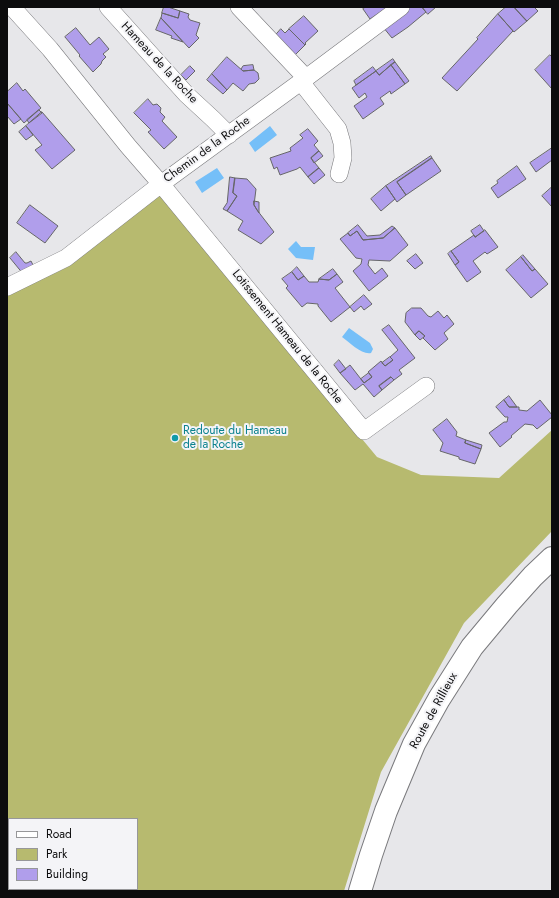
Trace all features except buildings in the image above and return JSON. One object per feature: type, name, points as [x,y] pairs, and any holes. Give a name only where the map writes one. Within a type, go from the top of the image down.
[{"type":"street","name":"Chemin de la Roche","points":[[12,7],[50,49],[128,146],[161,184],[401,7]]},
{"type":"street","name":"Hameau de la Roche","points":[[108,7],[187,95],[229,135]]},
{"type":"street","points":[[239,7],[303,80],[338,129],[342,143],[343,158],[339,174]]},
{"type":"street","points":[[7,288],[66,258],[161,184]]},
{"type":"street","name":"Lotissement Hameau de la Roche","points":[[161,184],[364,431],[426,386]]},
{"type":"street","name":"Route de Rillieux","points":[[360,891],[370,855],[389,804],[414,744],[439,699],[472,647],[506,605],[552,558]]},
{"type":"green space","points":[[158,193],[377,457],[421,475],[499,478],[552,430],[552,531],[464,623],[381,772],[344,891],[7,891],[7,293]]},
{"type":"water","points":[[270,126],[277,135],[255,152],[249,143]]},
{"type":"water","points":[[217,168],[224,178],[202,193],[195,182]]},
{"type":"water","points":[[296,241],[301,247],[315,247],[313,260],[296,258],[288,249]]},
{"type":"water","points":[[349,328],[370,343],[373,349],[371,353],[360,350],[342,337]]},
{"type":"place","name":"Redoute du Hameau de la Roche","points":[[175,438]]}]
